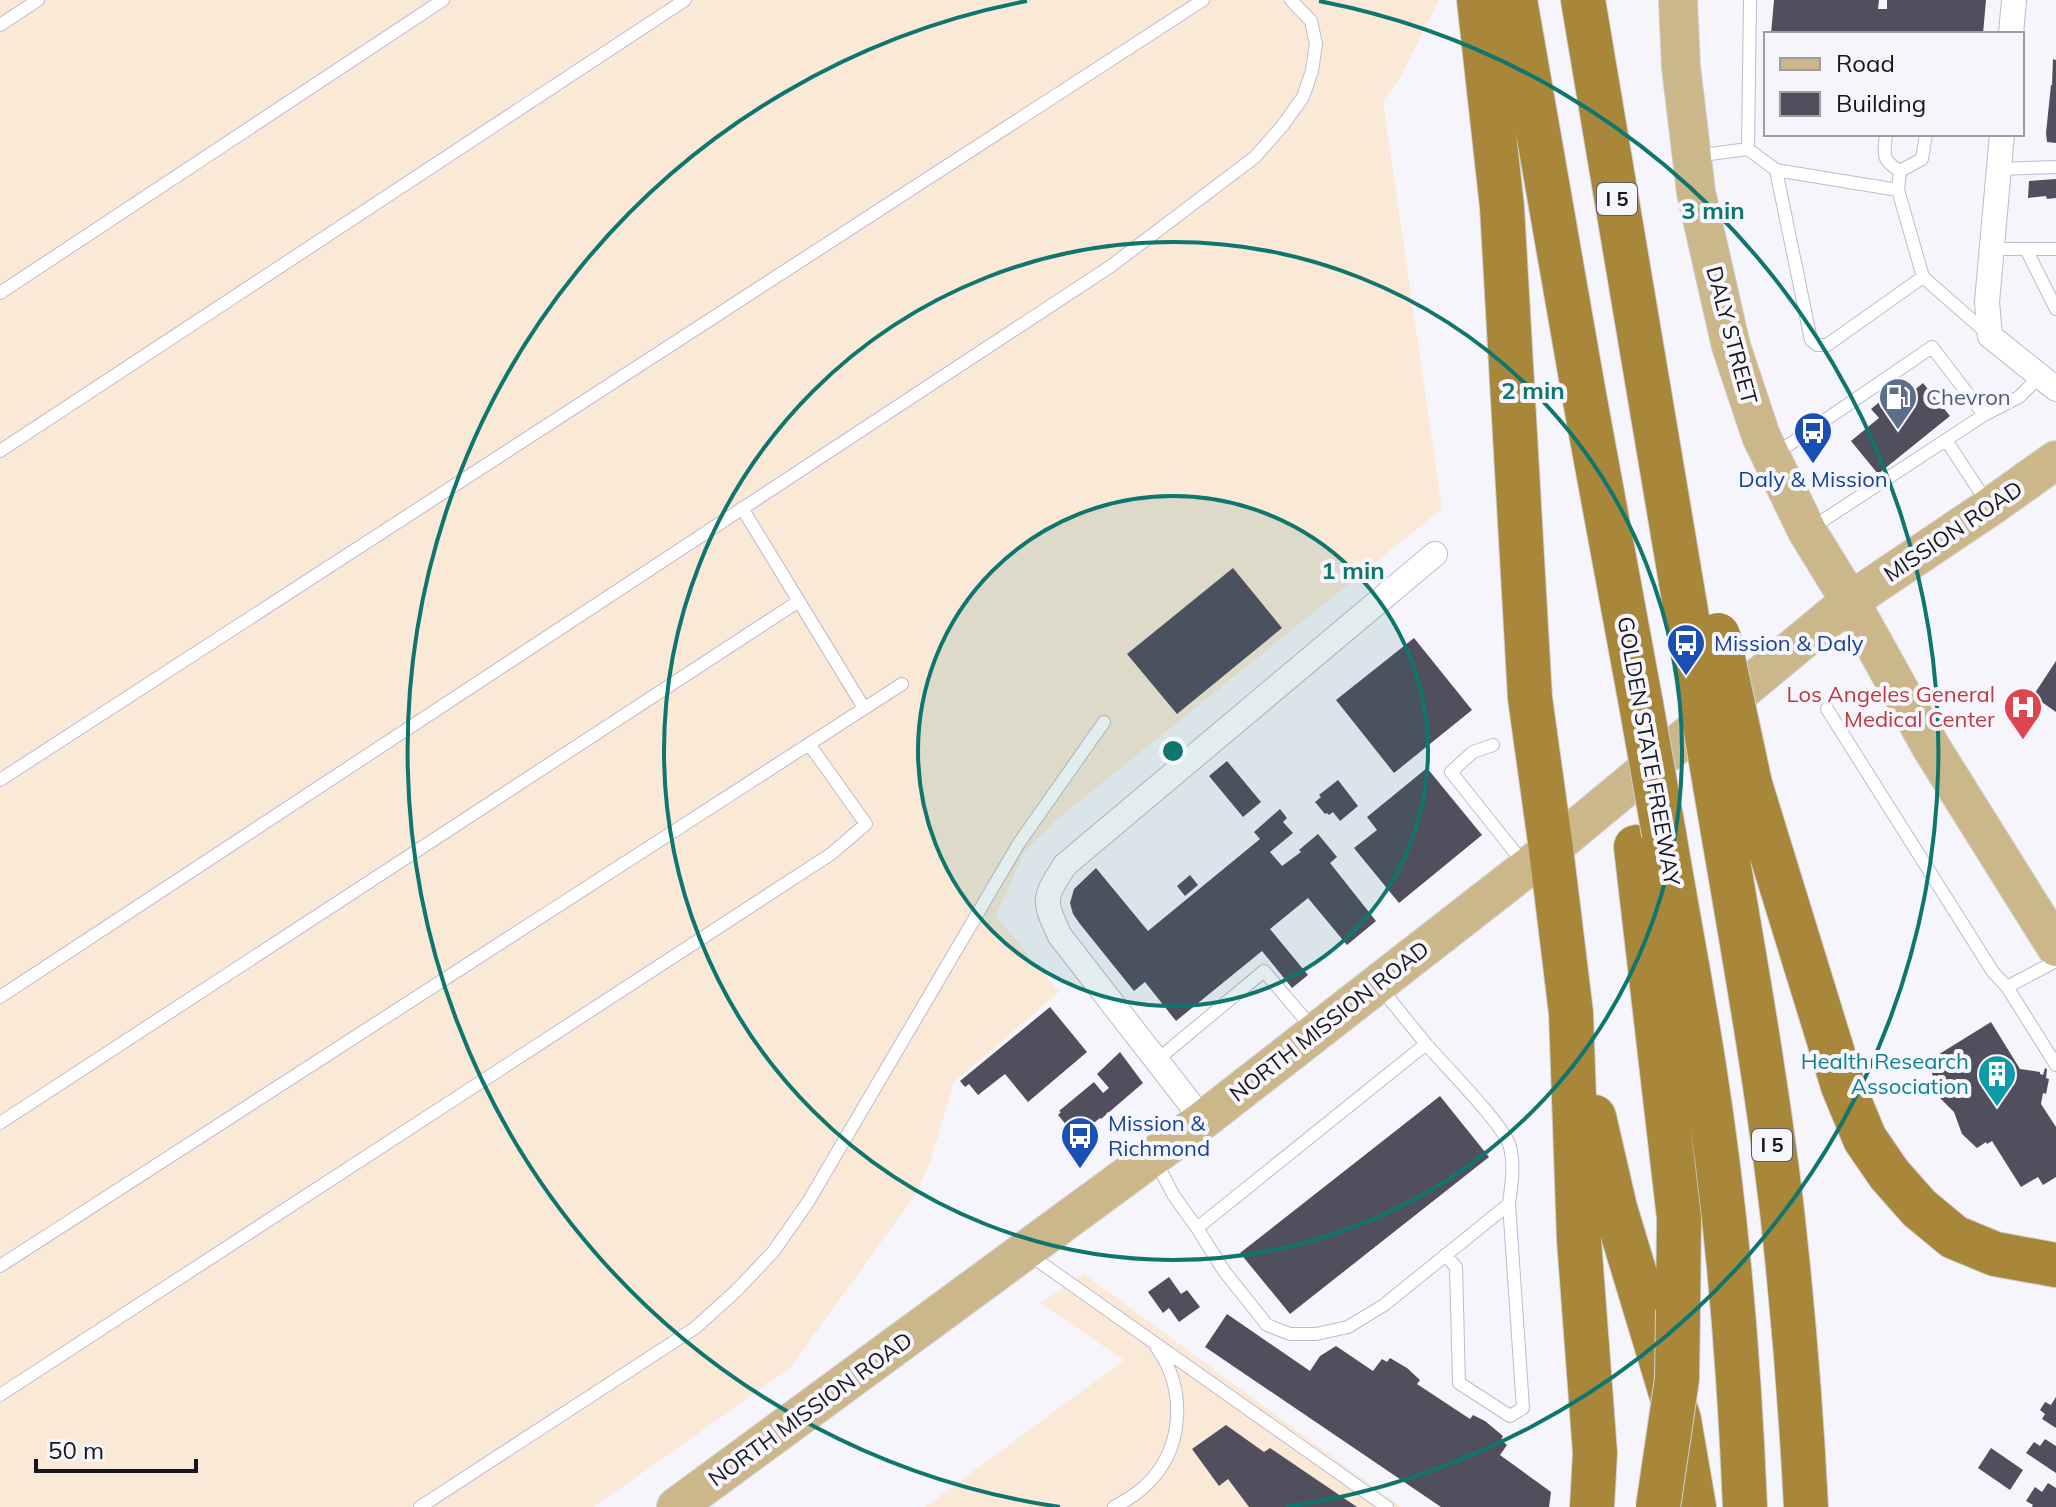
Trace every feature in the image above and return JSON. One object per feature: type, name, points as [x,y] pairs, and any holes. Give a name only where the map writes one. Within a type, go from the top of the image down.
[{"type":"highway","name":"I 5","points":[[1583,0],[1650,397],[1732,784],[1750,993],[1782,1210],[1801,1402],[1806,1507]]},
{"type":"highway","name":"GOLDEN STATE FREEWAY","points":[[1500,19],[1584,395],[1625,621],[1630,716],[1650,840],[1704,1069],[1723,1212],[1738,1379],[1745,1507]]},
{"type":"highway","points":[[1500,19],[1502,207],[1539,859],[1615,1208],[1679,1420],[1694,1507]]},
{"type":"highway","points":[[1732,784],[1865,1139],[1909,1197],[1954,1237],[1995,1254],[2056,1265]]},
{"type":"highway","points":[[1650,840],[1679,1218],[1677,1379],[1658,1507]]},
{"type":"highway","points":[[1571,1013],[1579,1240],[1595,1453],[1592,1507]]},
{"type":"main road","name":"DALY STREET","points":[[1678,0],[1681,67],[1696,192],[1731,346],[1761,436],[1807,531],[1850,601],[1931,747],[2056,947]]},
{"type":"main road","name":"MISSION ROAD","points":[[1850,601],[2056,460]]},
{"type":"main road","name":"NORTH MISSION ROAD","points":[[676,1507],[1203,1120],[1539,859],[1850,601]]},
{"type":"street","points":[[2011,32],[2014,0]]},
{"type":"street","points":[[2002,136],[1987,302],[1990,336],[2048,382]]},
{"type":"street","points":[[1203,1120],[1060,936],[1047,909],[1049,889],[1065,865],[1435,554]]},
{"type":"lane","points":[[0,25],[38,0]]},
{"type":"lane","points":[[0,293],[443,0]]},
{"type":"lane","points":[[0,451],[685,0]]},
{"type":"lane","points":[[0,780],[1203,0]]},
{"type":"lane","points":[[0,997],[1111,266],[1255,157],[1303,97],[1312,71],[1316,44],[1311,21],[1291,0]]},
{"type":"lane","points":[[1748,149],[1750,0]]},
{"type":"lane","points":[[1886,136],[1886,159],[1889,165],[1900,171]]},
{"type":"lane","points":[[1900,171],[1922,159],[1926,136]]},
{"type":"lane","points":[[1692,157],[1748,149],[1776,170],[1898,190]]},
{"type":"lane","points":[[1999,169],[2056,167]]},
{"type":"lane","points":[[1776,170],[1811,340],[1817,345],[1827,345],[1923,277]]},
{"type":"lane","points":[[1900,171],[1898,190],[1923,277],[1990,336]]},
{"type":"lane","points":[[1992,249],[2056,249]]},
{"type":"lane","points":[[2026,249],[2056,309]]},
{"type":"lane","points":[[1771,457],[1932,347],[1984,415]]},
{"type":"lane","points":[[1807,531],[1984,415],[2048,382]]},
{"type":"lane","points":[[1946,440],[1990,507]]},
{"type":"lane","points":[[742,508],[864,708]]},
{"type":"lane","points":[[0,1123],[799,601]]},
{"type":"lane","points":[[0,1266],[902,684]]},
{"type":"lane","points":[[1827,709],[1993,972],[2007,987],[2056,1065]]},
{"type":"lane","points":[[420,1507],[695,1328],[773,1252],[808,1202],[1019,843],[1104,722]]},
{"type":"lane","points":[[0,1395],[831,854],[866,824],[809,744]]},
{"type":"lane","points":[[1493,745],[1473,752],[1451,772],[1539,859]]},
{"type":"lane","points":[[2007,987],[2056,961]]},
{"type":"lane","points":[[1157,1060],[1264,971],[1315,1032]]},
{"type":"lane","points":[[1377,983],[1510,1143],[1513,1161],[1509,1204],[1523,1408],[1510,1416],[1459,1383],[1456,1267],[1445,1255]]},
{"type":"lane","points":[[1197,1228],[1426,1044]]},
{"type":"lane","points":[[1152,1156],[1174,1196],[1224,1271],[1267,1325],[1290,1334],[1316,1334],[1348,1327],[1384,1305],[1509,1204]]},
{"type":"lane","points":[[1024,1251],[1387,1507]]},
{"type":"lane","points":[[1114,1507],[1135,1495],[1153,1478],[1167,1458],[1175,1434],[1178,1410],[1175,1386],[1167,1363],[1153,1342]]},
{"type":"shaded area","points":[[0,0],[1439,0],[1401,76],[1383,101],[1442,509],[1056,820],[1024,852],[996,916],[1059,992],[954,1082],[929,1165],[916,1194],[790,1368],[594,1507],[0,1507]]},
{"type":"shaded area","points":[[1084,1274],[1401,1507],[925,1507],[1124,1360],[1040,1303]]},
{"type":"building","points":[[1774,0],[1879,0],[1878,9],[1887,9],[1887,0],[1986,0],[1983,32],[1771,32]]},
{"type":"building","points":[[2053,59],[2056,60],[2056,143],[2047,142],[2046,133]]},
{"type":"building","points":[[2056,179],[2056,198],[2028,198],[2029,181]]},
{"type":"building","points":[[1923,383],[1950,416],[1878,474],[1851,441],[1879,418],[1871,409],[1888,395],[1896,405]]},
{"type":"building","points":[[1233,568],[1282,628],[1177,714],[1127,654]]},
{"type":"building","points":[[1414,638],[1472,710],[1394,773],[1336,700]]},
{"type":"building","points":[[2056,661],[2056,712],[2033,696]]},
{"type":"building","points":[[1227,761],[1261,802],[1243,817],[1209,776]]},
{"type":"building","points":[[1427,768],[1482,835],[1399,903],[1354,848],[1377,830],[1367,817]]},
{"type":"building","points":[[1338,780],[1358,806],[1340,821],[1333,812],[1325,814],[1315,802]]},
{"type":"building","points":[[1280,809],[1287,818],[1283,822],[1293,833],[1270,852],[1282,866],[1318,834],[1337,857],[1330,863],[1376,921],[1347,945],[1308,898],[1270,929],[1308,975],[1292,988],[1262,951],[1176,1021],[1145,982],[1134,991],[1080,924],[1070,903],[1074,889],[1096,868],[1148,931],[1260,839],[1254,832]]},
{"type":"building","points":[[1190,875],[1198,885],[1185,896],[1177,886]]},
{"type":"building","points":[[1050,1007],[1087,1052],[1028,1102],[1005,1074],[978,1095],[969,1084],[965,1087],[960,1081]]},
{"type":"building","name":"Health Research Association","points":[[1991,1022],[2020,1069],[2043,1075],[2047,1069],[2046,1078],[2049,1079],[2041,1104],[2056,1127],[2056,1177],[2043,1185],[2038,1177],[2021,1187],[1992,1141],[1977,1148],[1962,1134],[1954,1112],[1940,1098],[1928,1061]]},
{"type":"building","points":[[1120,1052],[1143,1083],[1079,1135],[1058,1115],[1059,1111],[1094,1082],[1103,1093],[1109,1088],[1097,1074]]},
{"type":"building","points":[[1440,1096],[1489,1157],[1290,1314],[1240,1253]]},
{"type":"building","points":[[1169,1277],[1181,1294],[1187,1290],[1200,1307],[1179,1322],[1169,1308],[1163,1313],[1148,1292]]},
{"type":"building","points":[[1227,1314],[1310,1371],[1320,1356],[1336,1346],[1373,1371],[1382,1359],[1387,1362],[1390,1358],[1407,1368],[1420,1380],[1417,1384],[1470,1419],[1473,1415],[1485,1421],[1503,1436],[1501,1440],[1507,1445],[1500,1455],[1551,1492],[1549,1507],[1441,1507],[1205,1347]]},
{"type":"building","points":[[2056,1397],[2056,1428],[2042,1419],[2045,1414],[2040,1410],[2045,1402],[2051,1405]]},
{"type":"building","points":[[1226,1425],[1264,1452],[1270,1448],[1357,1507],[1249,1507],[1228,1479],[1219,1486],[1192,1449]]},
{"type":"building","points":[[2045,1439],[2056,1446],[2056,1473],[2026,1453],[2034,1442],[2040,1446]]},
{"type":"building","points":[[1991,1448],[2023,1470],[2010,1490],[1978,1468]]},
{"type":"building","points":[[2048,1483],[2056,1488],[2056,1507],[2032,1507],[2026,1501],[2035,1487],[2042,1492]]},
{"type":"place","name":"Chevron","points":[[1898,431]]},
{"type":"place","name":"Daly & Mission","points":[[1813,465]]},
{"type":"place","name":"Mission & Daly","points":[[1686,677]]},
{"type":"place","name":"Los Angeles General Medical Center","points":[[2023,741]]},
{"type":"place","name":"Health Research Association","points":[[1997,1108]]},
{"type":"place","name":"Mission & Richmond","points":[[1080,1170]]}]
